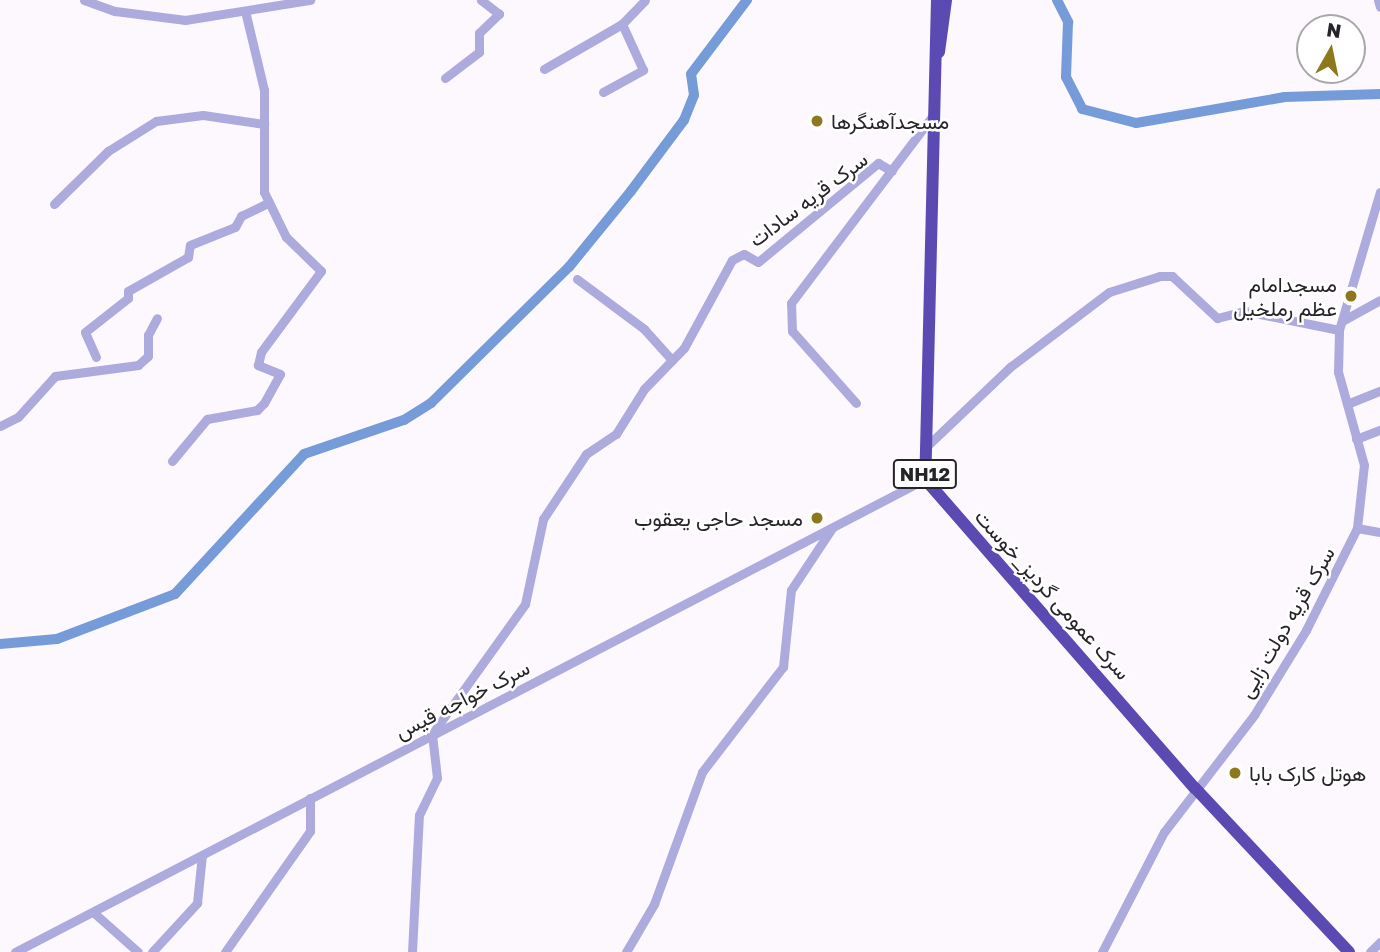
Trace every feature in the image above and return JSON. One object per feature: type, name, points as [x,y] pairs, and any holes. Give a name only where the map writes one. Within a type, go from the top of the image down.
[{"type":"highway","name":"NH12","points":[[925,479],[937,0]]},
{"type":"highway","name":"NH12","points":[[937,59],[946,0]]},
{"type":"highway","name":"سرک عمومی گردیز_خوست","points":[[925,479],[1195,788],[1349,952]]},
{"type":"street","points":[[84,0],[115,12],[185,20],[246,15],[310,0]]},
{"type":"street","points":[[445,78],[479,52],[479,33],[499,14],[481,0]]},
{"type":"street","points":[[544,69],[622,24],[645,0]]},
{"type":"street","points":[[1378,0],[1380,7]]},
{"type":"street","points":[[172,461],[207,419],[257,410],[280,381],[277,371],[258,365],[261,352],[321,271],[286,237],[268,202],[264,90],[246,15]]},
{"type":"street","points":[[603,92],[643,70],[622,24]]},
{"type":"street","points":[[856,403],[792,331],[789,311],[795,293],[934,114]]},
{"type":"street","points":[[54,204],[108,151],[156,121],[203,115],[264,124]]},
{"type":"street","name":"سرک قریه سادات","points":[[432,734],[526,604],[543,519],[586,454],[616,434],[671,360],[732,260],[744,254],[758,262],[878,163],[892,171]]},
{"type":"street","name":"سرک قریه دولت زایی","points":[[1102,952],[1195,788],[1254,715],[1335,580],[1357,528],[1364,465],[1338,372],[1341,326],[1380,192]]},
{"type":"street","points":[[96,357],[85,332],[128,298],[128,290],[188,257],[190,245],[235,227],[268,202]]},
{"type":"street","points":[[927,446],[1010,367],[1109,292],[1160,276],[1172,276],[1217,318],[1245,311],[1341,326],[1380,300]]},
{"type":"street","points":[[577,279],[644,329],[671,360]]},
{"type":"street","points":[[0,426],[18,417],[55,376],[138,365],[148,356],[148,335],[157,318]]},
{"type":"street","points":[[1347,404],[1380,391]]},
{"type":"street","points":[[1356,439],[1380,430]]},
{"type":"street","name":"سرک خواجه قیس","points":[[15,952],[925,479]]},
{"type":"street","points":[[626,952],[654,904],[702,772],[783,667],[791,590],[833,527]]},
{"type":"street","points":[[1357,528],[1380,533]]},
{"type":"street","points":[[412,952],[419,815],[437,778],[432,734]]},
{"type":"street","points":[[225,952],[310,831],[310,798]]},
{"type":"street","points":[[152,952],[197,903],[202,855]]},
{"type":"street","points":[[93,912],[138,952]]},
{"type":"street","points":[[1370,952],[1380,942]]},
{"type":"waterway","points":[[0,644],[57,639],[175,594],[304,454],[404,420],[431,403],[569,267],[631,191],[684,120],[694,95],[691,74],[747,0]]},
{"type":"waterway","points":[[1057,0],[1068,22],[1066,77],[1082,109],[1136,123],[1285,97],[1380,94]]},
{"type":"place","name":"مسجدآهنگرها","points":[[817,121]]},
{"type":"place","name":"مسجدامام عظم رملخیل","points":[[1351,296]]},
{"type":"place","name":"مسجد حاجی یعقوب","points":[[817,518]]},
{"type":"place","name":"هوتل کارک بابا","points":[[1235,773]]}]
